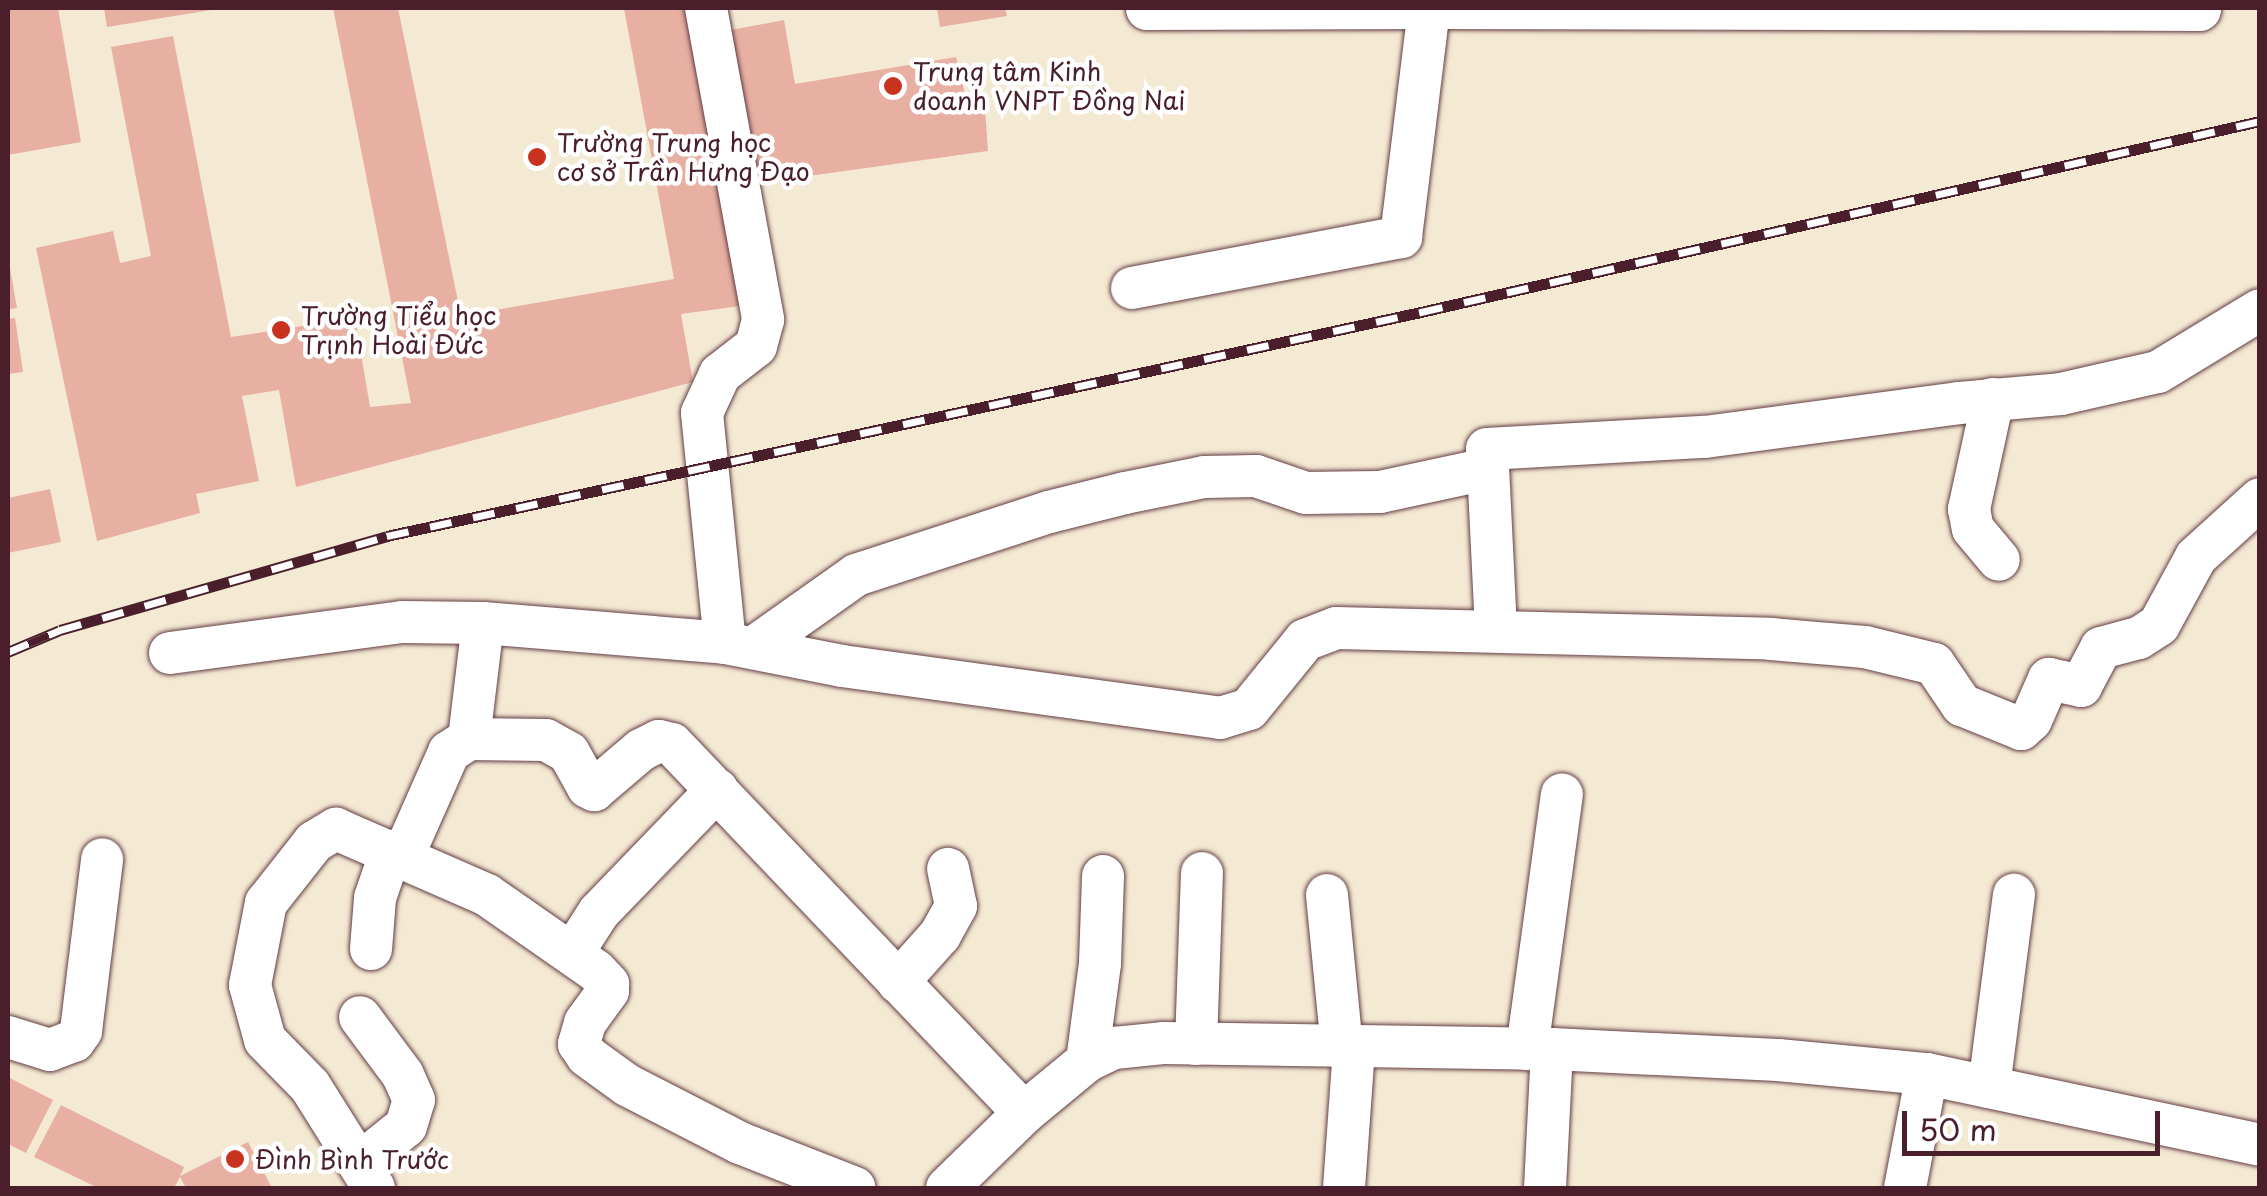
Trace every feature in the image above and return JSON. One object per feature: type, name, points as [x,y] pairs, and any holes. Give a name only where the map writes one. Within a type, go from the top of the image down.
[{"type":"street","points":[[706,8],[763,320],[756,346],[720,374],[702,412],[739,646]]},
{"type":"street","points":[[1146,9],[1420,8]]},
{"type":"street","points":[[1132,288],[1401,237],[1429,8]]},
{"type":"street","points":[[1444,8],[2200,10]]},
{"type":"street","points":[[1496,630],[1487,449],[1705,437],[1993,399],[2061,394],[2158,372],[2260,310]]},
{"type":"street","points":[[1993,399],[1969,508],[1974,529],[1999,560]]},
{"type":"street","points":[[739,646],[856,576],[1048,512],[1125,493],[1204,476],[1256,476],[1306,493],[1380,492],[1486,469]]},
{"type":"street","points":[[170,653],[402,622],[483,623],[739,646],[842,666],[1220,718],[1249,709],[1299,646],[1320,632],[1354,627],[1771,639],[1864,647],[1934,664],[1962,705],[2023,728],[2049,679],[2081,686],[2102,648],[2139,638],[2159,624],[2196,557],[2260,499]]},
{"type":"street","points":[[470,739],[483,623]]},
{"type":"street","points":[[371,949],[374,898],[449,752],[470,739],[546,740],[569,754],[588,787],[594,790],[641,750],[658,741],[672,744],[1024,1112]]},
{"type":"street","points":[[572,954],[599,912],[717,790]]},
{"type":"street","points":[[1545,1188],[1540,1049],[1562,794]]},
{"type":"street","points":[[360,1017],[404,1074],[414,1100],[406,1126],[367,1176],[310,1086],[265,1040],[250,985],[266,902],[322,834],[336,829],[487,895],[608,984],[605,999],[580,1033],[579,1044],[587,1056],[662,1107],[855,1188]]},
{"type":"street","points":[[8,1038],[50,1050],[74,1041],[81,1031],[102,859]]},
{"type":"street","points":[[898,982],[940,936],[956,906],[948,869]]},
{"type":"street","points":[[1196,1044],[1202,873]]},
{"type":"street","points":[[1087,1061],[1100,963],[1102,876]]},
{"type":"street","points":[[1327,895],[1348,1048],[1344,1188]]},
{"type":"street","points":[[1989,1087],[2014,895]]},
{"type":"street","points":[[947,1188],[1024,1112],[1087,1061],[1127,1046],[1540,1049],[1778,1060],[1927,1074],[2260,1146]]},
{"type":"street","points":[[1905,1188],[1927,1074]]},
{"type":"building","points":[[8,8],[58,8],[81,142],[8,155]]},
{"type":"building","points":[[104,8],[211,8],[211,10],[107,27]]},
{"type":"building","points":[[333,8],[398,8],[461,316],[674,279],[624,8],[685,8],[740,306],[681,314],[693,382],[296,487],[279,390],[242,396],[259,481],[196,494],[200,513],[97,541],[36,248],[113,231],[120,263],[151,256],[111,47],[173,36],[231,337],[355,318],[370,407],[411,403]]},
{"type":"building","points":[[937,8],[1005,8],[1007,16],[940,27]]},
{"type":"building","points":[[784,20],[795,84],[956,57],[969,111],[985,108],[988,151],[759,183],[731,30]]},
{"type":"building","points":[[8,257],[17,308],[8,309]]},
{"type":"building","points":[[15,318],[23,372],[8,374],[8,319]]},
{"type":"building","points":[[50,489],[61,542],[8,553],[8,498]]},
{"type":"building","points":[[8,1077],[53,1100],[26,1153],[8,1144]]},
{"type":"building","points":[[61,1105],[184,1167],[180,1176],[248,1142],[272,1188],[186,1188],[180,1177],[174,1188],[98,1188],[34,1157]]},
{"type":"railway","points":[[8,652],[60,630],[387,536],[1421,312],[2260,121]]},
{"type":"place","name":"Trung tâm Kinh doanh VNPT Đồng Nai","points":[[893,86]]},
{"type":"place","name":"Trường Trung học cơ sở Trần Hưng Đạo","points":[[537,157]]},
{"type":"place","name":"Trường Tiểu học Trịnh Hoài Đức","points":[[281,330]]},
{"type":"place","name":"Đình Bình Trước","points":[[235,1159]]}]
